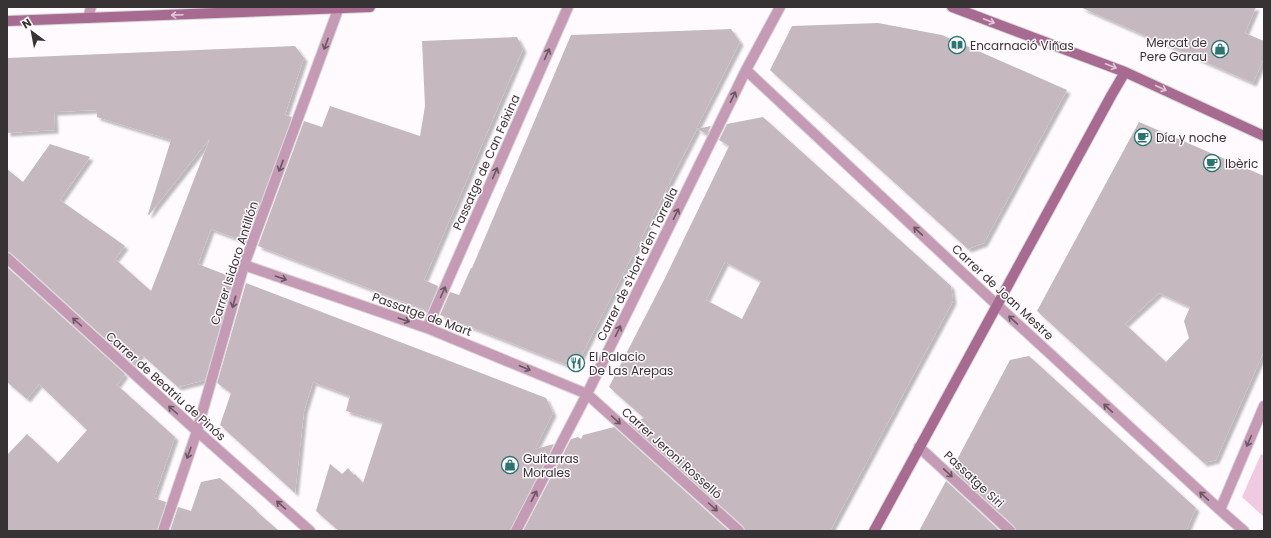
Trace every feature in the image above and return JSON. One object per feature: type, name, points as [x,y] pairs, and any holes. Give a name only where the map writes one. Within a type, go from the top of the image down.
[{"type":"street","points":[[88,18],[91,7]]},
{"type":"street","points":[[7,22],[370,7]]},
{"type":"street","name":"Passatge de Can Feixina","points":[[427,328],[568,7]]},
{"type":"street","name":"Carrer de s'Hort d'en Torrella","points":[[516,531],[587,394],[746,70],[780,7]]},
{"type":"street","points":[[952,7],[1125,72],[1264,136]]},
{"type":"street","name":"Carrer Isidoro Antillón","points":[[163,531],[197,431],[244,265],[339,8]]},
{"type":"street","name":"Carrer de Joan Mestre","points":[[746,70],[996,305],[1244,531]]},
{"type":"street","points":[[874,531],[996,305],[1125,72]]},
{"type":"street","name":"Carrer de Beatriu de Pinós","points":[[7,258],[197,431],[310,531]]},
{"type":"street","name":"Passatge de Mart","points":[[244,265],[427,328],[587,394]]},
{"type":"street","name":"Carrer Jeroni Rosselló","points":[[587,394],[739,531]]},
{"type":"street","points":[[1220,510],[1264,406]]},
{"type":"street","name":"Passatge Siri","points":[[919,447],[1010,531]]},
{"type":"shaded area","points":[[1261,454],[1264,456],[1264,517],[1242,497]]},
{"type":"building","name":"Mercat de Pere Garau","points":[[1080,7],[1256,7],[1245,33],[1264,41],[1264,58],[1253,83]]},
{"type":"building","points":[[878,23],[942,35],[1067,90],[984,243],[968,249],[770,70],[792,26]]},
{"type":"building","points":[[731,29],[740,42],[696,129],[711,126],[707,134],[697,129],[575,368],[440,315],[450,292],[459,295],[472,268],[571,35]]},
{"type":"building","points":[[517,37],[523,49],[424,280],[438,286],[428,311],[258,246],[304,121],[322,127],[330,106],[420,136],[425,106],[422,41]]},
{"type":"building","points":[[295,46],[304,58],[285,115],[292,117],[246,242],[211,229],[198,264],[234,278],[205,380],[178,387],[141,354],[133,364],[11,253],[7,252],[7,169],[23,182],[50,144],[90,157],[60,200],[125,246],[115,259],[151,291],[210,138],[149,215],[148,214],[171,140],[97,117],[97,110],[54,112],[55,130],[7,133],[7,58]]},
{"type":"building","points":[[763,117],[951,286],[953,301],[830,531],[745,531],[743,526],[628,423],[644,418],[609,387],[665,278],[729,146],[719,140],[727,124]],"holes":[[[725,262],[761,281],[742,319],[706,300]]]},
{"type":"building","points":[[1139,122],[1264,176],[1264,351],[1216,460],[1204,463],[1037,311]],"holes":[[[1159,293],[1190,307],[1184,321],[1189,338],[1166,362],[1125,324]]]},
{"type":"building","points":[[7,267],[125,374],[117,385],[175,437],[154,498],[166,502],[157,531],[7,531],[7,455],[27,434],[58,463],[87,430],[39,384],[27,399],[7,382]]},
{"type":"building","points":[[246,283],[546,398],[553,413],[535,449],[554,444],[510,531],[339,531],[316,511],[330,464],[342,474],[348,468],[363,483],[383,422],[346,411],[350,396],[313,382],[304,411],[295,493],[220,425],[231,393],[217,383]]},
{"type":"building","points":[[1029,356],[1196,508],[1186,531],[1016,531],[1014,526],[952,469],[1010,360]]},
{"type":"building","points":[[614,427],[729,531],[523,531],[571,439],[578,437],[581,439],[583,435]]},
{"type":"building","points":[[220,478],[279,531],[170,531],[178,507],[191,511],[201,482]]},
{"type":"building","points":[[946,481],[1000,531],[919,531]]},
{"type":"place","name":"Encarnació Viñas","points":[[957,45]]},
{"type":"place","name":"Mercat de Pere Garau","points":[[1220,49]]},
{"type":"place","name":"Día y noche","points":[[1143,137]]},
{"type":"place","name":"Ibèric","points":[[1212,163]]},
{"type":"place","name":"El Palacio De Las Arepas","points":[[576,363]]},
{"type":"place","name":"Guitarras Morales","points":[[510,465]]}]
